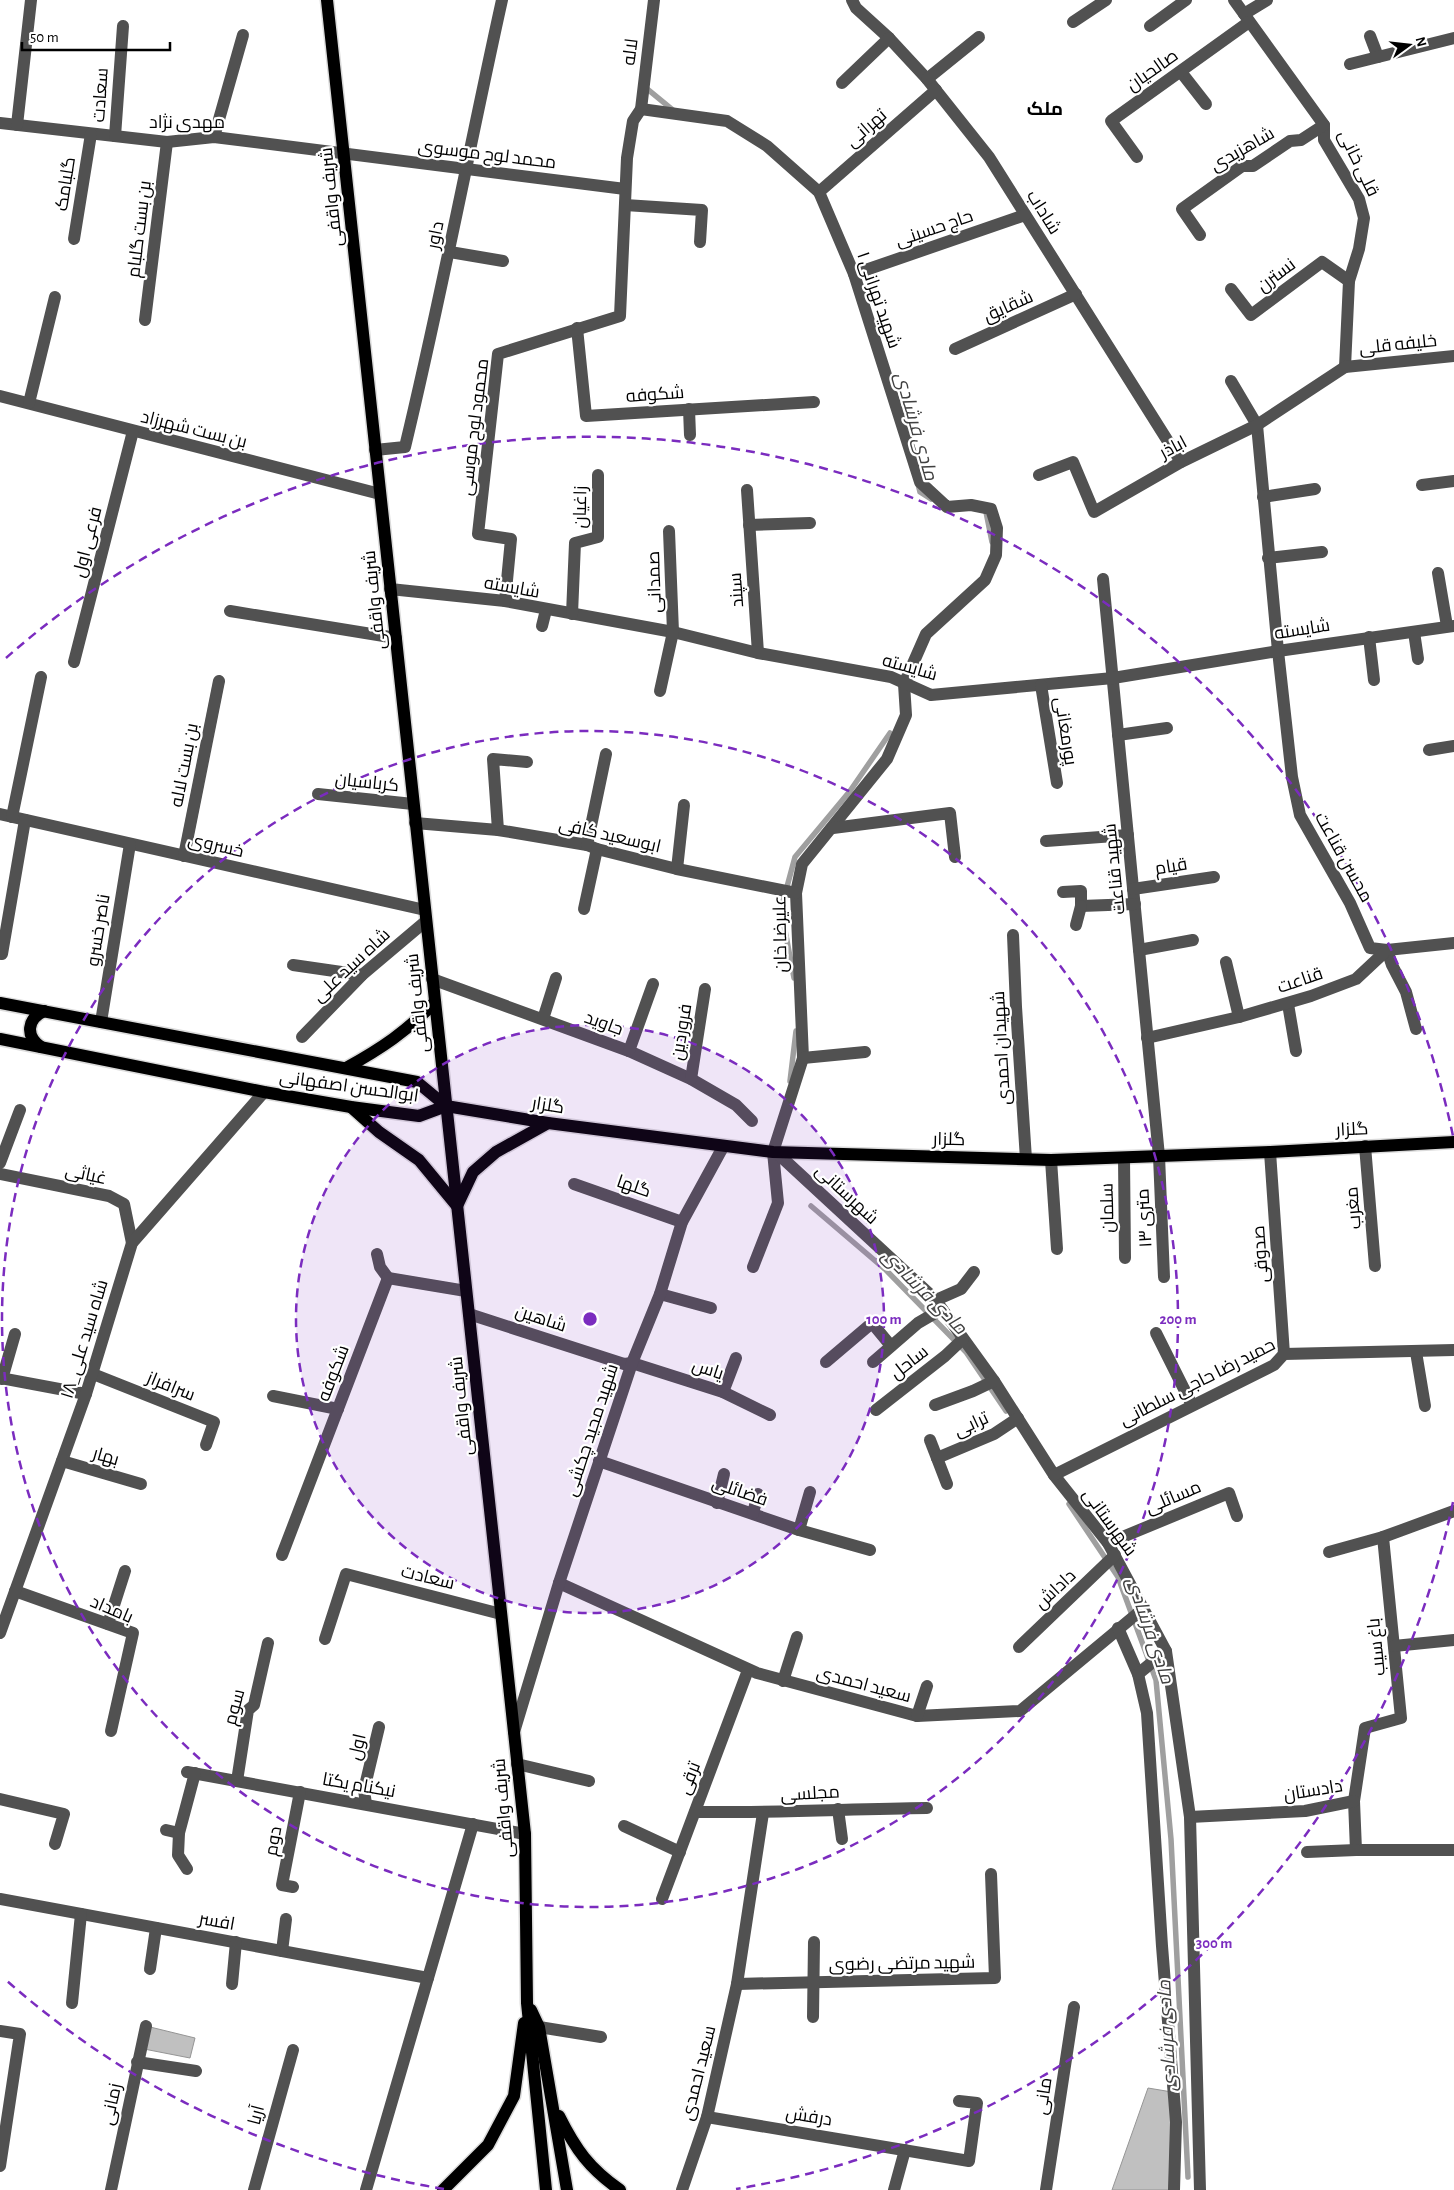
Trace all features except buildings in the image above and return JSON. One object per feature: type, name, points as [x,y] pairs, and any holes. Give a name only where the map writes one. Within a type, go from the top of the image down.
[{"type":"main road","name":"شریف واقفی","points":[[327,0],[525,1834],[527,2003],[546,2190]]},
{"type":"main road","points":[[346,1068],[380,1049],[404,1032],[435,1002]]},
{"type":"main road","name":"ابوالحسن اصفهانی","points":[[0,1003],[417,1082],[446,1106],[420,1116],[350,1107],[264,1092],[0,1039]]},
{"type":"main road","points":[[41,1047],[30,1036],[29,1028],[37,1014],[44,1011]]},
{"type":"main road","name":"گلزار","points":[[446,1106],[548,1124],[775,1152],[1051,1160],[1270,1152],[1454,1142]]},
{"type":"main road","points":[[350,1107],[379,1132],[419,1160],[457,1206],[473,1172],[496,1152],[548,1124]]},
{"type":"main road","name":"شریف واقفی","points":[[527,2003],[539,2027],[567,2190]]},
{"type":"main road","points":[[443,2190],[488,2145],[514,2096],[527,2003]]},
{"type":"main road","points":[[552,2104],[574,2146],[599,2175],[620,2190]]},
{"type":"street","points":[[17,125],[31,0]]},
{"type":"street","name":"داور","points":[[375,450],[405,447],[450,252],[465,170],[502,0]]},
{"type":"street","name":"لاله","points":[[641,109],[654,0]]},
{"type":"street","name":"شاداب","points":[[852,0],[856,8],[927,79],[989,157],[1181,462]]},
{"type":"street","points":[[1073,22],[1106,0]]},
{"type":"street","points":[[1150,26],[1186,0]]},
{"type":"street","name":"قلی خانی","points":[[1234,0],[1324,125],[1324,140],[1359,199],[1364,218],[1349,281],[1345,367]]},
{"type":"street","name":"صالحیان","points":[[1137,157],[1111,121],[1181,72],[1267,0]]},
{"type":"street","name":"سعادت","points":[[115,136],[123,26]]},
{"type":"street","points":[[214,137],[243,35]]},
{"type":"street","points":[[1370,36],[1378,58]]},
{"type":"street","points":[[927,79],[979,37]]},
{"type":"street","points":[[842,83],[888,38]]},
{"type":"street","points":[[1350,64],[1454,38]]},
{"type":"street","points":[[1181,72],[1206,104]]},
{"type":"street","name":"تهرانی","points":[[819,192],[936,90]]},
{"type":"street","name":"محمود لوح موسی","points":[[505,601],[511,539],[478,534],[498,354],[620,316],[626,206],[626,158],[633,121],[641,109]]},
{"type":"street","name":"شهید تهرانی ۱","points":[[641,109],[727,121],[767,146],[819,192],[854,274],[920,482],[947,507],[971,505],[991,509],[996,528],[996,555],[984,580],[926,634],[904,684]]},
{"type":"street","name":"مهدی نژاد","points":[[0,123],[166,142],[214,137],[344,153]]},
{"type":"street","name":"شاهزیدی","points":[[1200,235],[1182,209],[1242,166],[1253,166],[1290,141],[1301,140],[1324,125]]},
{"type":"street","name":"گلبامک","points":[[74,239],[91,134]]},
{"type":"street","name":"بن بست گلبام","points":[[146,320],[166,142]]},
{"type":"street","name":"محمد لوح موسوی","points":[[344,153],[625,189]]},
{"type":"street","points":[[626,206],[702,210],[700,242]]},
{"type":"street","name":"حاج حسینی","points":[[854,274],[1025,216]]},
{"type":"street","points":[[450,252],[503,261]]},
{"type":"street","name":"نسترن","points":[[1232,289],[1251,315],[1322,262],[1349,281]]},
{"type":"street","name":"شقایق","points":[[955,349],[1076,294]]},
{"type":"street","points":[[29,403],[56,296]]},
{"type":"street","name":"شکوفه","points":[[577,328],[586,416],[814,402]]},
{"type":"street","name":"خلیفه قلی","points":[[1345,367],[1454,356]]},
{"type":"street","name":"اباذر","points":[[1039,475],[1072,462],[1094,512],[1181,462],[1257,425],[1345,367]]},
{"type":"street","points":[[1232,381],[1257,425],[1278,651]]},
{"type":"street","name":"بن بست شهرزاد","points":[[0,396],[380,494]]},
{"type":"street","points":[[689,409],[690,434]]},
{"type":"street","name":"فرعی اول","points":[[74,662],[133,431]]},
{"type":"street","name":"زاغیان","points":[[572,614],[575,543],[598,537],[598,475]]},
{"type":"street","points":[[1422,484],[1454,481]]},
{"type":"street","points":[[1263,497],[1315,489]]},
{"type":"street","name":"سپند","points":[[747,490],[758,653]]},
{"type":"street","points":[[749,525],[810,523]]},
{"type":"street","name":"صمدانی","points":[[660,691],[673,632],[669,531]]},
{"type":"street","points":[[1268,558],[1322,552]]},
{"type":"street","points":[[1438,573],[1451,626]]},
{"type":"street","name":"شهید قناعت","points":[[1104,579],[1158,1156]]},
{"type":"street","name":"شایسته","points":[[390,589],[505,601],[673,632],[758,653],[891,677],[931,695],[1113,678],[1278,651],[1451,626]]},
{"type":"street","points":[[542,626],[546,610]]},
{"type":"street","points":[[230,611],[396,638]]},
{"type":"street","points":[[1414,632],[1418,659]]},
{"type":"street","points":[[1369,637],[1374,680]]},
{"type":"street","name":"محسن قناعت","points":[[1278,651],[1292,777],[1300,815],[1350,903],[1370,948],[1387,950]]},
{"type":"street","points":[[6,816],[41,677]]},
{"type":"street","name":"بن بست لاله","points":[[184,856],[219,681]]},
{"type":"street","name":"علیرضا خان","points":[[775,1152],[803,1058],[796,893],[802,864],[887,759],[906,716],[904,684]]},
{"type":"street","name":"پورمغانی","points":[[1041,685],[1057,783]]},
{"type":"street","points":[[1118,735],[1167,728]]},
{"type":"street","points":[[1428,750],[1454,746]]},
{"type":"street","points":[[584,909],[606,754]]},
{"type":"street","points":[[498,830],[493,759],[527,762]]},
{"type":"street","name":"کرباسیان","points":[[318,794],[413,804]]},
{"type":"street","points":[[677,869],[684,805]]},
{"type":"street","points":[[833,828],[950,813],[955,857]]},
{"type":"street","name":"خسروی","points":[[6,816],[184,856],[425,916]]},
{"type":"street","points":[[2,954],[6,899],[25,820]]},
{"type":"street","name":"ابوسعید کافی","points":[[416,823],[498,830],[592,847],[677,869],[796,893]]},
{"type":"street","points":[[1046,841],[1128,835]]},
{"type":"street","name":"ناصر خسرو","points":[[101,1022],[130,844]]},
{"type":"street","name":"قیام","points":[[1133,889],[1214,877]]},
{"type":"street","points":[[1063,892],[1081,891],[1081,906],[1076,925]]},
{"type":"street","points":[[1081,906],[1135,904]]},
{"type":"street","name":"شاه سید علی","points":[[302,1037],[362,975],[425,916]]},
{"type":"street","name":"شهیدان احمدی","points":[[1013,935],[1026,1159]]},
{"type":"street","points":[[1139,950],[1193,940]]},
{"type":"street","points":[[1416,1029],[1406,992],[1392,966],[1387,950],[1454,943]]},
{"type":"street","name":"قناعت","points":[[1147,1038],[1288,1004],[1356,979],[1387,950]]},
{"type":"street","points":[[1226,962],[1239,1017]]},
{"type":"street","points":[[293,965],[362,975]]},
{"type":"street","points":[[543,1019],[556,978]]},
{"type":"street","name":"جاوید","points":[[432,979],[629,1051],[691,1079],[736,1105],[752,1121]]},
{"type":"street","points":[[629,1051],[653,984]]},
{"type":"street","name":"فروردین","points":[[691,1079],[705,989]]},
{"type":"street","points":[[1288,1004],[1296,1051]]},
{"type":"street","points":[[803,1058],[865,1052]]},
{"type":"street","name":"۱۸_شاه سید علی","points":[[0,1633],[93,1374],[132,1243],[264,1092]]},
{"type":"street","points":[[0,1162],[5,1131],[20,1110]]},
{"type":"street","name":"مغرب","points":[[1365,1146],[1375,1266]]},
{"type":"street","name":"شهید مجید چکشی","points":[[514,1733],[559,1583],[632,1362],[660,1294],[682,1222],[723,1147]]},
{"type":"street","points":[[753,1267],[778,1204],[775,1152]]},
{"type":"street","name":"شهرستانی","points":[[775,1152],[939,1305],[994,1381],[1054,1475],[1108,1544],[1166,1650],[1190,1817],[1200,2190]]},
{"type":"street","name":"صدوقی","points":[[1270,1152],[1284,1354]]},
{"type":"street","name":"۱۳ متری","points":[[1158,1156],[1164,1277]]},
{"type":"street","name":"سلمان","points":[[1124,1158],[1125,1258]]},
{"type":"street","points":[[1051,1160],[1057,1249]]},
{"type":"street","name":"غیاثی","points":[[0,1174],[109,1196],[124,1204],[132,1243]]},
{"type":"street","name":"گلها","points":[[574,1184],[682,1222]]},
{"type":"street","points":[[377,1254],[380,1267],[388,1278],[466,1291]]},
{"type":"street","points":[[873,1362],[939,1305],[962,1289],[974,1272]]},
{"type":"street","name":"شکوفه","points":[[282,1555],[388,1278]]},
{"type":"street","points":[[660,1294],[711,1308]]},
{"type":"street","name":"شاهین","points":[[468,1314],[624,1364],[632,1362]]},
{"type":"street","points":[[826,1362],[872,1323],[891,1346]]},
{"type":"street","points":[[1156,1333],[1192,1405]]},
{"type":"street","points":[[15,1334],[1,1378],[86,1394]]},
{"type":"street","name":"ساحل","points":[[876,1410],[945,1356],[963,1339]]},
{"type":"street","name":"حمید رضا حاجی سلطانی","points":[[1054,1475],[1274,1365],[1284,1354],[1454,1350]]},
{"type":"street","points":[[1416,1352],[1425,1406]]},
{"type":"street","points":[[723,1392],[736,1358]]},
{"type":"street","name":"یاس","points":[[632,1362],[723,1392],[770,1415]]},
{"type":"street","name":"سرافراز","points":[[93,1374],[214,1422],[206,1445]]},
{"type":"street","points":[[935,1405],[994,1381]]},
{"type":"street","points":[[273,1396],[338,1409]]},
{"type":"street","name":"ترابی","points":[[937,1458],[994,1434],[1018,1418]]},
{"type":"street","name":"ترابی","points":[[930,1440],[947,1484]]},
{"type":"street","name":"بهار","points":[[62,1461],[141,1484]]},
{"type":"street","name":"فضائلی","points":[[600,1461],[717,1503],[799,1530],[870,1550]]},
{"type":"street","points":[[717,1503],[724,1474]]},
{"type":"street","points":[[799,1530],[810,1492]]},
{"type":"street","name":"مسائلی","points":[[1108,1544],[1229,1493],[1237,1516]]},
{"type":"street","points":[[753,1514],[758,1494]]},
{"type":"street","points":[[1329,1552],[1383,1537],[1454,1511]]},
{"type":"street","name":"باغ سیب","points":[[1354,1801],[1365,1728],[1401,1718],[1383,1537]]},
{"type":"street","name":"داداش","points":[[1019,1648],[1115,1555]]},
{"type":"street","points":[[108,1624],[125,1570]]},
{"type":"street","name":"سعادت","points":[[326,1639],[346,1574],[501,1614]]},
{"type":"street","name":"سعید احمدی","points":[[559,1583],[748,1670],[916,1716],[1020,1711],[1144,1608]]},
{"type":"street","name":"بامداد","points":[[15,1591],[133,1633],[111,1731]]},
{"type":"street","points":[[1118,1628],[1138,1674],[1147,1713],[1162,1946],[1176,2122],[1174,2190]]},
{"type":"street","points":[[783,1681],[797,1637]]},
{"type":"street","points":[[1394,1646],[1454,1640]]},
{"type":"street","name":"سوم","points":[[237,1781],[248,1710],[254,1705],[268,1642]]},
{"type":"street","points":[[1138,1674],[1166,1650]]},
{"type":"street","name":"ترقی","points":[[662,1899],[748,1670]]},
{"type":"street","points":[[916,1716],[927,1686]]},
{"type":"street","name":"اول","points":[[366,1804],[364,1790],[379,1728]]},
{"type":"street","points":[[517,1764],[589,1781]]},
{"type":"street","name":"نیکنام یکتا","points":[[179,1833],[191,1772],[525,1834]]},
{"type":"street","name":"دوم","points":[[293,1887],[282,1885],[300,1792]]},
{"type":"street","points":[[0,1800],[64,1814],[55,1844]]},
{"type":"street","name":"دادستان","points":[[1190,1817],[1305,1811],[1354,1801],[1356,1850]]},
{"type":"street","name":"مجلسی","points":[[695,1812],[763,1813],[838,1809],[927,1808]]},
{"type":"street","points":[[838,1809],[842,1839]]},
{"type":"street","name":"سعید احمدی","points":[[682,2190],[707,2117],[737,1984],[763,1813]]},
{"type":"street","points":[[366,2190],[474,1824]]},
{"type":"street","points":[[624,1826],[680,1852]]},
{"type":"street","points":[[166,1830],[179,1833],[178,1855],[187,1869]]},
{"type":"street","points":[[1307,1852],[1454,1850]]},
{"type":"street","name":"شهید مرتضی رضوی","points":[[737,1984],[995,1978],[991,1874]]},
{"type":"street","name":"افسر","points":[[0,1899],[428,1978]]},
{"type":"street","points":[[72,2003],[80,1914]]},
{"type":"street","points":[[282,1951],[286,1919]]},
{"type":"street","points":[[150,1969],[156,1928]]},
{"type":"street","points":[[232,1984],[236,1942]]},
{"type":"street","points":[[813,2018],[814,1942]]},
{"type":"street","name":"مانی","points":[[1046,2190],[1074,2006]]},
{"type":"street","name":"زمانی","points":[[111,2190],[146,2026]]},
{"type":"street","points":[[539,2027],[601,2037]]},
{"type":"street","points":[[0,2031],[20,2034],[0,2166]]},
{"type":"street","name":"آریا","points":[[254,2190],[293,2050]]},
{"type":"street","points":[[137,2062],[196,2071]]},
{"type":"street","name":"درفش","points":[[707,2117],[969,2161],[977,2103],[959,2101]]},
{"type":"street","points":[[894,2190],[905,2150]]},
{"type":"waterway","name":"مادی فرشادی","points":[[645,87],[673,110]]},
{"type":"waterway","name":"مادی فرشادی","points":[[918,484],[920,492],[931,499]]},
{"type":"waterway","name":"مادی فرشادی","points":[[986,512],[992,542]]},
{"type":"waterway","name":"مادی فرشادی","points":[[794,978],[781,909],[795,857],[850,791],[890,733]]},
{"type":"waterway","name":"مادی فرشادی","points":[[790,1081],[796,1031]]},
{"type":"waterway","name":"مادی فرشادی","points":[[811,1206],[886,1270],[966,1352],[1006,1411]]},
{"type":"waterway","name":"مادی فرشادی","points":[[1069,1504],[1118,1577],[1156,1680],[1171,1839],[1188,2177]]},
{"type":"district","name":"ملک","points":[[1045,108]]}]
